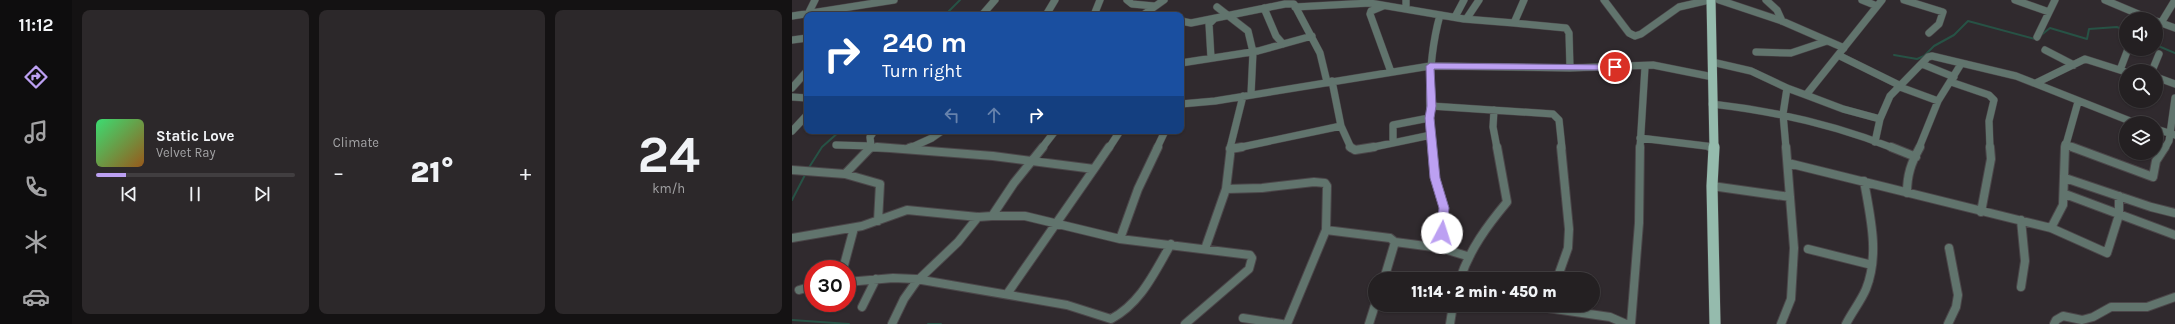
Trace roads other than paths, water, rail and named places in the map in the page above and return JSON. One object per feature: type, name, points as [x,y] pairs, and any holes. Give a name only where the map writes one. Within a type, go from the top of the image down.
[{"type":"main road","points":[[1710,0],[1713,77],[1712,104],[1714,147],[1712,186],[1715,324]]},
{"type":"street","points":[[809,12],[815,0]]},
{"type":"street","points":[[820,12],[894,0]]},
{"type":"street","points":[[985,12],[995,0]]},
{"type":"street","points":[[1048,12],[1055,0]]},
{"type":"street","points":[[1095,12],[1100,0]]},
{"type":"street","points":[[1127,0],[1132,4],[1154,6]]},
{"type":"street","points":[[1147,12],[1164,0]]},
{"type":"street","points":[[1406,0],[1406,9]]},
{"type":"street","points":[[1455,17],[1464,0]]},
{"type":"street","points":[[1464,19],[1467,18],[1478,0]]},
{"type":"street","points":[[1514,23],[1524,0]]},
{"type":"street","points":[[1604,0],[1629,33],[1635,36],[1641,34],[1667,17],[1679,7],[1710,0]]},
{"type":"street","points":[[1719,0],[1782,21],[1844,48]]},
{"type":"street","points":[[1766,0],[1777,10],[1782,21]]},
{"type":"street","points":[[1806,95],[1879,3],[1862,0]]},
{"type":"street","points":[[1904,0],[1943,12],[1944,15],[1939,26],[1929,33]]},
{"type":"street","points":[[2015,0],[2049,12]]},
{"type":"street","points":[[2037,37],[2056,0]]},
{"type":"street","points":[[2105,0],[2133,12]]},
{"type":"street","points":[[2163,16],[2175,0]]},
{"type":"street","points":[[1205,249],[1226,189],[1230,149],[1247,95],[1253,52],[1248,31],[1241,29],[1217,3]]},
{"type":"street","points":[[1211,58],[1209,24],[1215,19],[1217,3]]},
{"type":"street","points":[[1184,22],[1191,23],[1285,4],[1294,4],[1320,53],[1330,82],[1347,144],[1355,150],[1431,135]]},
{"type":"street","points":[[1295,7],[1362,4],[1406,9],[1464,19],[1558,26],[1566,28],[1569,33],[1570,68]]},
{"type":"street","points":[[1384,6],[1371,11],[1370,14],[1391,72]]},
{"type":"street","points":[[1264,8],[1276,36],[1283,44]]},
{"type":"street","points":[[792,16],[804,14]]},
{"type":"street","points":[[1440,15],[1433,40],[1430,66],[1431,106],[1429,118],[1435,178],[1444,208],[1441,248]]},
{"type":"street","points":[[2163,24],[2175,28]]},
{"type":"street","points":[[1184,62],[1253,52],[1299,38],[1312,36]]},
{"type":"street","points":[[792,40],[804,38]]},
{"type":"street","points":[[1756,52],[1790,53],[1827,41]]},
{"type":"street","points":[[2045,50],[2074,65]]},
{"type":"street","points":[[1838,55],[1900,87],[1938,101]]},
{"type":"street","points":[[1875,142],[1880,119],[1890,96],[1932,56],[2016,76],[2119,117]]},
{"type":"street","points":[[2036,83],[2074,65],[2089,60],[2119,70]]},
{"type":"street","points":[[1712,62],[1752,70],[1773,79],[1787,88],[1843,109],[1880,119]]},
{"type":"street","points":[[1922,64],[1952,80],[1989,95],[1994,100],[1989,121],[1988,140],[1991,158],[1981,212]]},
{"type":"street","points":[[1907,193],[1907,178],[1910,165],[1916,157],[1933,118],[1938,101],[1961,64]]},
{"type":"street","points":[[1184,104],[1215,101],[1430,66],[1570,68],[1653,66],[1713,77]]},
{"type":"street","points":[[1631,324],[1639,223],[1640,138],[1645,67]]},
{"type":"street","points":[[792,88],[804,74]]},
{"type":"street","points":[[2163,80],[2175,84]]},
{"type":"street","points":[[1781,324],[1791,299],[1794,248],[1783,114],[1787,88]]},
{"type":"street","points":[[792,97],[804,98]]},
{"type":"street","points":[[2066,144],[2152,178],[2154,176],[2156,161],[2170,141],[2175,99]]},
{"type":"street","points":[[2051,228],[2063,205],[2065,178],[2063,163],[2066,144],[2078,102]]},
{"type":"street","points":[[1712,104],[1749,107],[1783,114],[1875,142],[1916,157]]},
{"type":"street","points":[[1431,106],[1553,114],[1559,120],[1569,230],[1568,248],[1559,272]]},
{"type":"street","points":[[1462,272],[1467,256],[1487,226],[1506,202],[1507,194],[1503,186],[1493,127],[1494,110]]},
{"type":"street","points":[[792,131],[804,118]]},
{"type":"street","points":[[1393,143],[1393,125],[1429,118]]},
{"type":"street","points":[[1230,149],[1341,126]]},
{"type":"street","points":[[845,174],[871,146],[870,137],[872,134]]},
{"type":"street","points":[[908,148],[938,134]]},
{"type":"street","points":[[992,216],[1053,134]]},
{"type":"street","points":[[1007,294],[1058,223],[1118,134]]},
{"type":"street","points":[[1120,239],[1138,189],[1164,134]]},
{"type":"street","points":[[1640,138],[1714,147]]},
{"type":"street","points":[[836,144],[908,148],[1094,169]]},
{"type":"street","points":[[1788,163],[1864,181],[1981,212],[2051,228],[2107,253],[2119,215],[2118,196]]},
{"type":"street","points":[[792,170],[845,174],[880,184],[878,221]]},
{"type":"street","points":[[2065,178],[2151,207],[2175,213]]},
{"type":"street","points":[[1846,324],[1866,289],[1872,265],[1873,232],[1864,181]]},
{"type":"street","points":[[1226,189],[1262,188],[1314,182],[1325,183],[1328,196],[1326,230],[1287,324]]},
{"type":"street","points":[[1712,186],[1790,197]]},
{"type":"street","points":[[2065,194],[2175,235]]},
{"type":"street","points":[[792,238],[854,228],[914,209],[978,217],[1025,216],[1120,239],[1172,244],[1250,255],[1252,258],[1251,265],[1246,273],[1210,300],[1185,324]]},
{"type":"street","points":[[892,324],[904,299],[916,282],[921,279],[958,242],[978,217]]},
{"type":"street","points":[[2021,220],[2025,261],[2021,287]]},
{"type":"street","points":[[845,260],[854,228]]},
{"type":"street","points":[[1326,230],[1331,229],[1390,238],[1395,242],[1441,248],[1467,256]]},
{"type":"street","points":[[1386,272],[1395,242]]},
{"type":"street","points":[[856,281],[876,279],[921,279],[938,284],[1007,294],[1067,305],[1111,319],[1124,314],[1138,297],[1172,244]]},
{"type":"street","points":[[1948,324],[1956,307],[1958,294],[1949,248]]},
{"type":"street","points":[[1808,249],[1872,265]]},
{"type":"street","points":[[862,307],[876,279]]},
{"type":"street","points":[[799,290],[804,289]]},
{"type":"street","points":[[2054,324],[2056,320],[2064,316],[2082,320],[2093,317],[2102,310],[2112,307],[2147,307],[2175,297]]},
{"type":"street","points":[[1369,324],[1373,312]]},
{"type":"street","points":[[1450,324],[1452,312]]},
{"type":"street","points":[[1578,312],[1610,318],[1626,324]]},
{"type":"street","points":[[1243,318],[1282,324]]},
{"type":"waterway","points":[[948,12],[960,0]]},
{"type":"waterway","points":[[1894,55],[1917,59],[1924,56],[1934,46],[1954,35],[1968,21],[2035,39]]},
{"type":"waterway","points":[[2040,36],[2050,28],[2087,39],[2089,29],[2119,28]]},
{"type":"waterway","points":[[2163,48],[2175,53]]},
{"type":"waterway","points":[[808,169],[822,147],[837,134]]},
{"type":"waterway","points":[[792,200],[806,173]]},
{"type":"waterway","points":[[792,320],[849,324]]},
{"type":"waterway","points":[[928,324],[941,324]]}]
